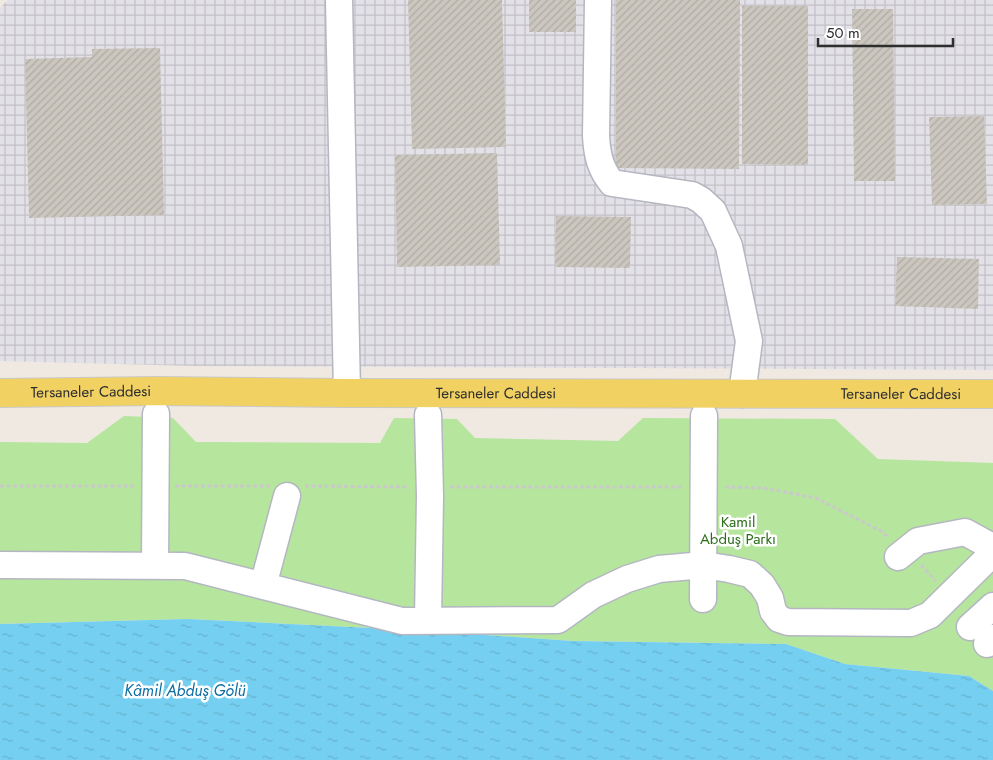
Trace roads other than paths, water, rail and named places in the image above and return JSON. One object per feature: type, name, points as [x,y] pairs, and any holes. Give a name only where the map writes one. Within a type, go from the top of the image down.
[{"type":"main road","name":"Tersaneler Caddesi","points":[[0,393],[157,391],[993,394]]},
{"type":"street","points":[[339,0],[347,393]]},
{"type":"street","points":[[598,0],[596,136],[598,155],[602,168],[612,183],[692,195],[713,211],[729,246],[749,340],[742,394]]},
{"type":"street","points":[[155,566],[156,414]]},
{"type":"street","points":[[428,416],[430,486],[428,620]]},
{"type":"street","points":[[704,416],[704,599]]},
{"type":"street","points":[[263,586],[287,490]]},
{"type":"street","points":[[0,565],[185,566],[402,621],[558,620],[593,595],[627,579],[659,569],[704,565],[750,574],[762,585],[770,598],[773,611],[779,619],[788,622],[911,623],[930,615],[993,552],[987,544],[965,532],[918,541],[901,554]]},
{"type":"street","points":[[983,636],[993,606]]},
{"type":"water","name":"Kâmil Abduş Gölü","points":[[188,619],[412,630],[573,641],[786,644],[845,664],[969,676],[993,691],[993,760],[0,760],[0,624]]},
{"type":"park label","name":"Kamil Abduş Parkı","points":[[738,530]]}]
